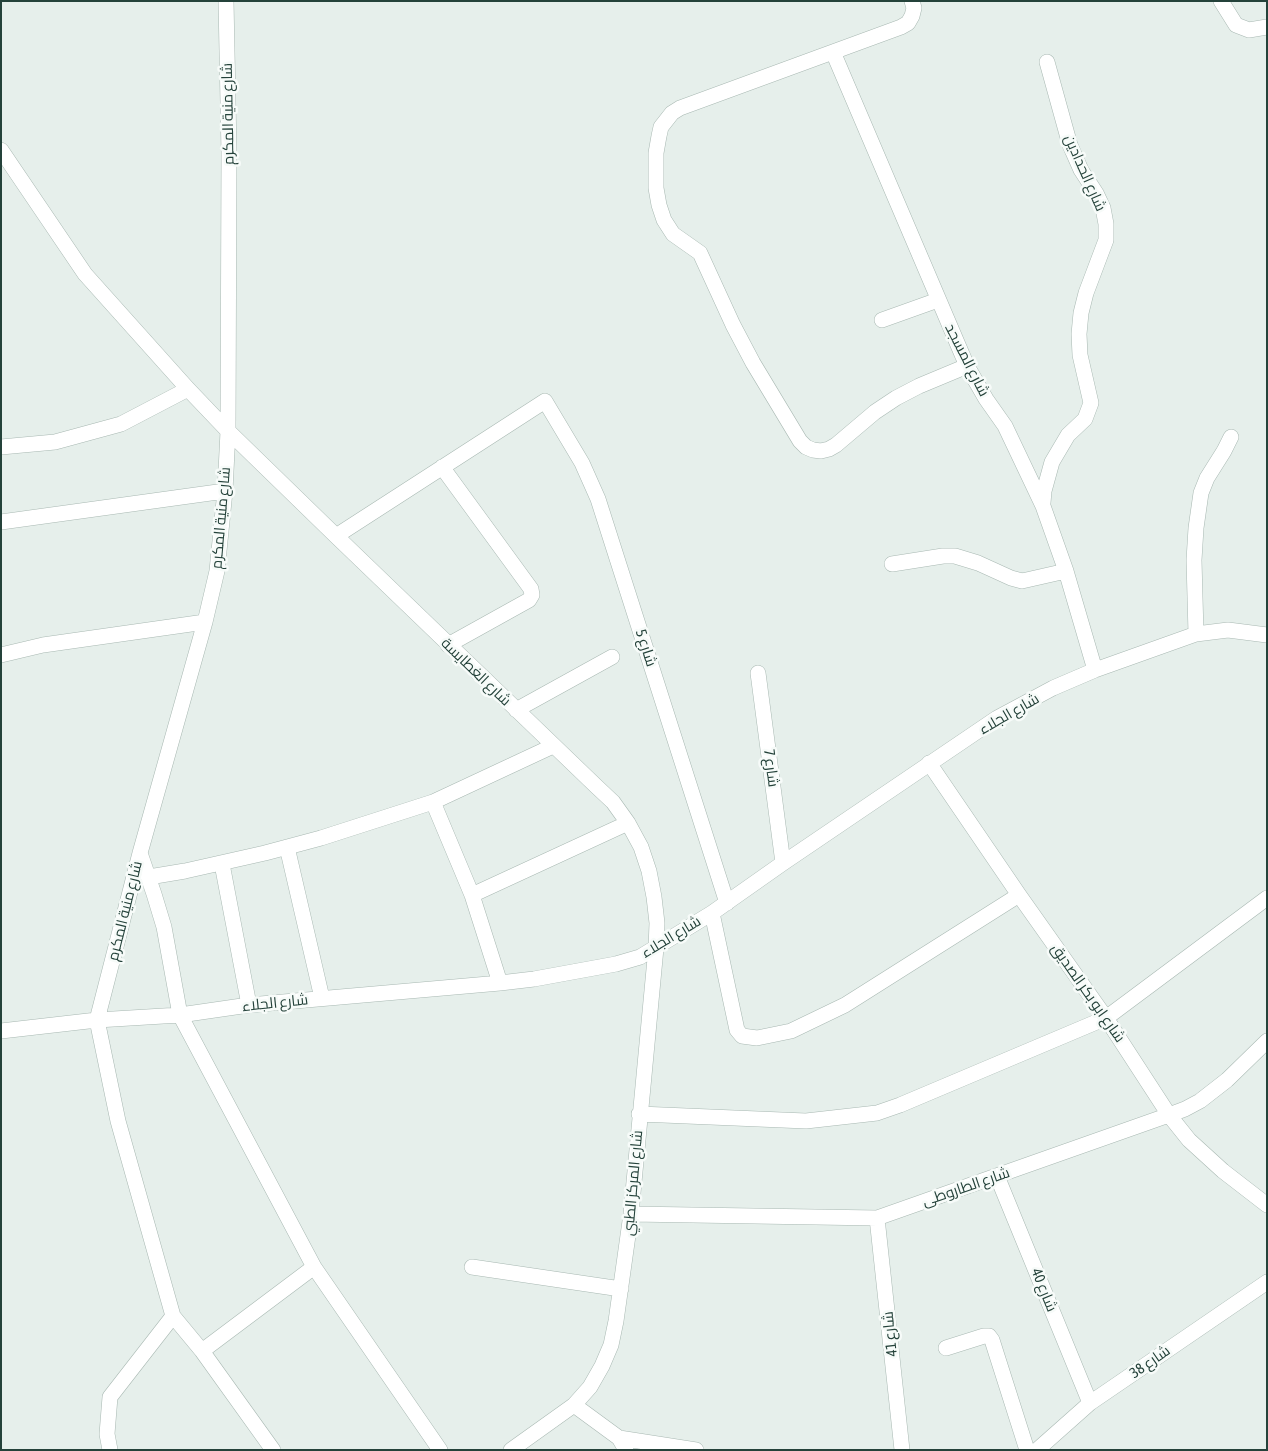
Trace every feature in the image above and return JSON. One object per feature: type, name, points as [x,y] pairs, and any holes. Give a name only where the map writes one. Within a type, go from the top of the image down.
[{"type":"street","name":"شارع منية المكرم","points":[[97,1020],[140,852],[205,622],[217,571],[225,491],[228,431],[229,153],[226,1]]},
{"type":"street","points":[[912,1],[914,8],[908,23],[680,108],[672,113],[662,127],[656,153],[656,188],[664,220],[673,234],[700,253],[752,362],[800,441],[806,447],[821,451],[829,449],[875,412],[896,398],[966,366]]},
{"type":"street","points":[[1221,1],[1236,25],[1249,30],[1267,27]]},
{"type":"street","name":"شارع المسجد","points":[[834,52],[966,366],[1005,426],[1043,506],[1066,571],[1095,670]]},
{"type":"street","name":"شارع الحدادين","points":[[1043,506],[1044,491],[1052,462],[1068,435],[1085,418],[1091,403],[1083,375],[1079,334],[1081,313],[1086,293],[1106,240],[1103,208],[1081,170],[1070,145],[1047,62]]},
{"type":"street","name":"شارع الغطايسة","points":[[1,150],[84,274],[188,389],[228,431],[448,645],[608,797],[628,823],[649,871],[657,923],[656,948]]},
{"type":"street","points":[[882,320],[938,300]]},
{"type":"street","points":[[1,447],[55,442],[120,424],[188,389]]},
{"type":"street","name":"شارع 5","points":[[442,467],[545,401],[582,463],[598,499],[727,903]]},
{"type":"street","points":[[1196,634],[1194,560],[1201,493],[1207,478],[1224,451],[1230,437]]},
{"type":"street","points":[[336,536],[442,467],[531,589],[532,595],[529,600],[448,645]]},
{"type":"street","points":[[1,522],[225,491]]},
{"type":"street","points":[[892,564],[943,556],[956,556],[1022,581],[1066,571]]},
{"type":"street","points":[[1,655],[43,645],[205,622]]},
{"type":"street","name":"شارع الجلاء","points":[[1,1031],[97,1020],[180,1015],[249,1005],[500,983],[534,979],[616,964],[640,957],[727,903],[997,718],[1053,688],[1095,670],[1196,634],[1228,630],[1267,635]]},
{"type":"street","points":[[516,710],[612,657]]},
{"type":"street","name":"شارع 7","points":[[758,673],[783,863]]},
{"type":"street","points":[[149,877],[222,864],[287,847],[433,802],[553,746]]},
{"type":"street","name":"شارع ابو بكر الصديق","points":[[929,763],[1106,1018],[1169,1116],[1189,1140],[1223,1171],[1267,1205]]},
{"type":"street","points":[[433,802],[472,894],[500,983]]},
{"type":"street","points":[[472,894],[628,823]]},
{"type":"street","points":[[287,847],[322,998]]},
{"type":"street","points":[[140,852],[164,927],[180,1015],[314,1267],[440,1450]]},
{"type":"street","points":[[222,864],[249,1005]]},
{"type":"street","points":[[712,913],[737,1030],[742,1036],[757,1038],[791,1031],[845,1005],[1019,895]]},
{"type":"street","points":[[639,1114],[806,1121],[877,1113],[1106,1018],[1267,898]]},
{"type":"street","name":"شارع المركز الطبي","points":[[511,1450],[574,1405],[590,1387],[611,1345],[631,1214],[656,948]]},
{"type":"street","points":[[97,1020],[118,1121],[173,1316],[202,1351],[273,1450]]},
{"type":"street","name":"شارع الطاروطى","points":[[631,1214],[877,1218],[1169,1116],[1200,1101],[1214,1091],[1267,1041]]},
{"type":"street","name":"شارع 40","points":[[997,1176],[1090,1403]]},
{"type":"street","name":"شارع 41","points":[[877,1218],[902,1450]]},
{"type":"street","points":[[472,1266],[621,1289]]},
{"type":"street","points":[[202,1351],[314,1267]]},
{"type":"street","name":"شارع 38","points":[[1037,1450],[1090,1403],[1267,1282]]},
{"type":"street","points":[[110,1450],[107,1434],[110,1397],[173,1316]]},
{"type":"street","points":[[946,1348],[984,1336],[988,1336],[992,1340],[1027,1450]]},
{"type":"street","points":[[574,1405],[623,1444],[696,1450]]}]
